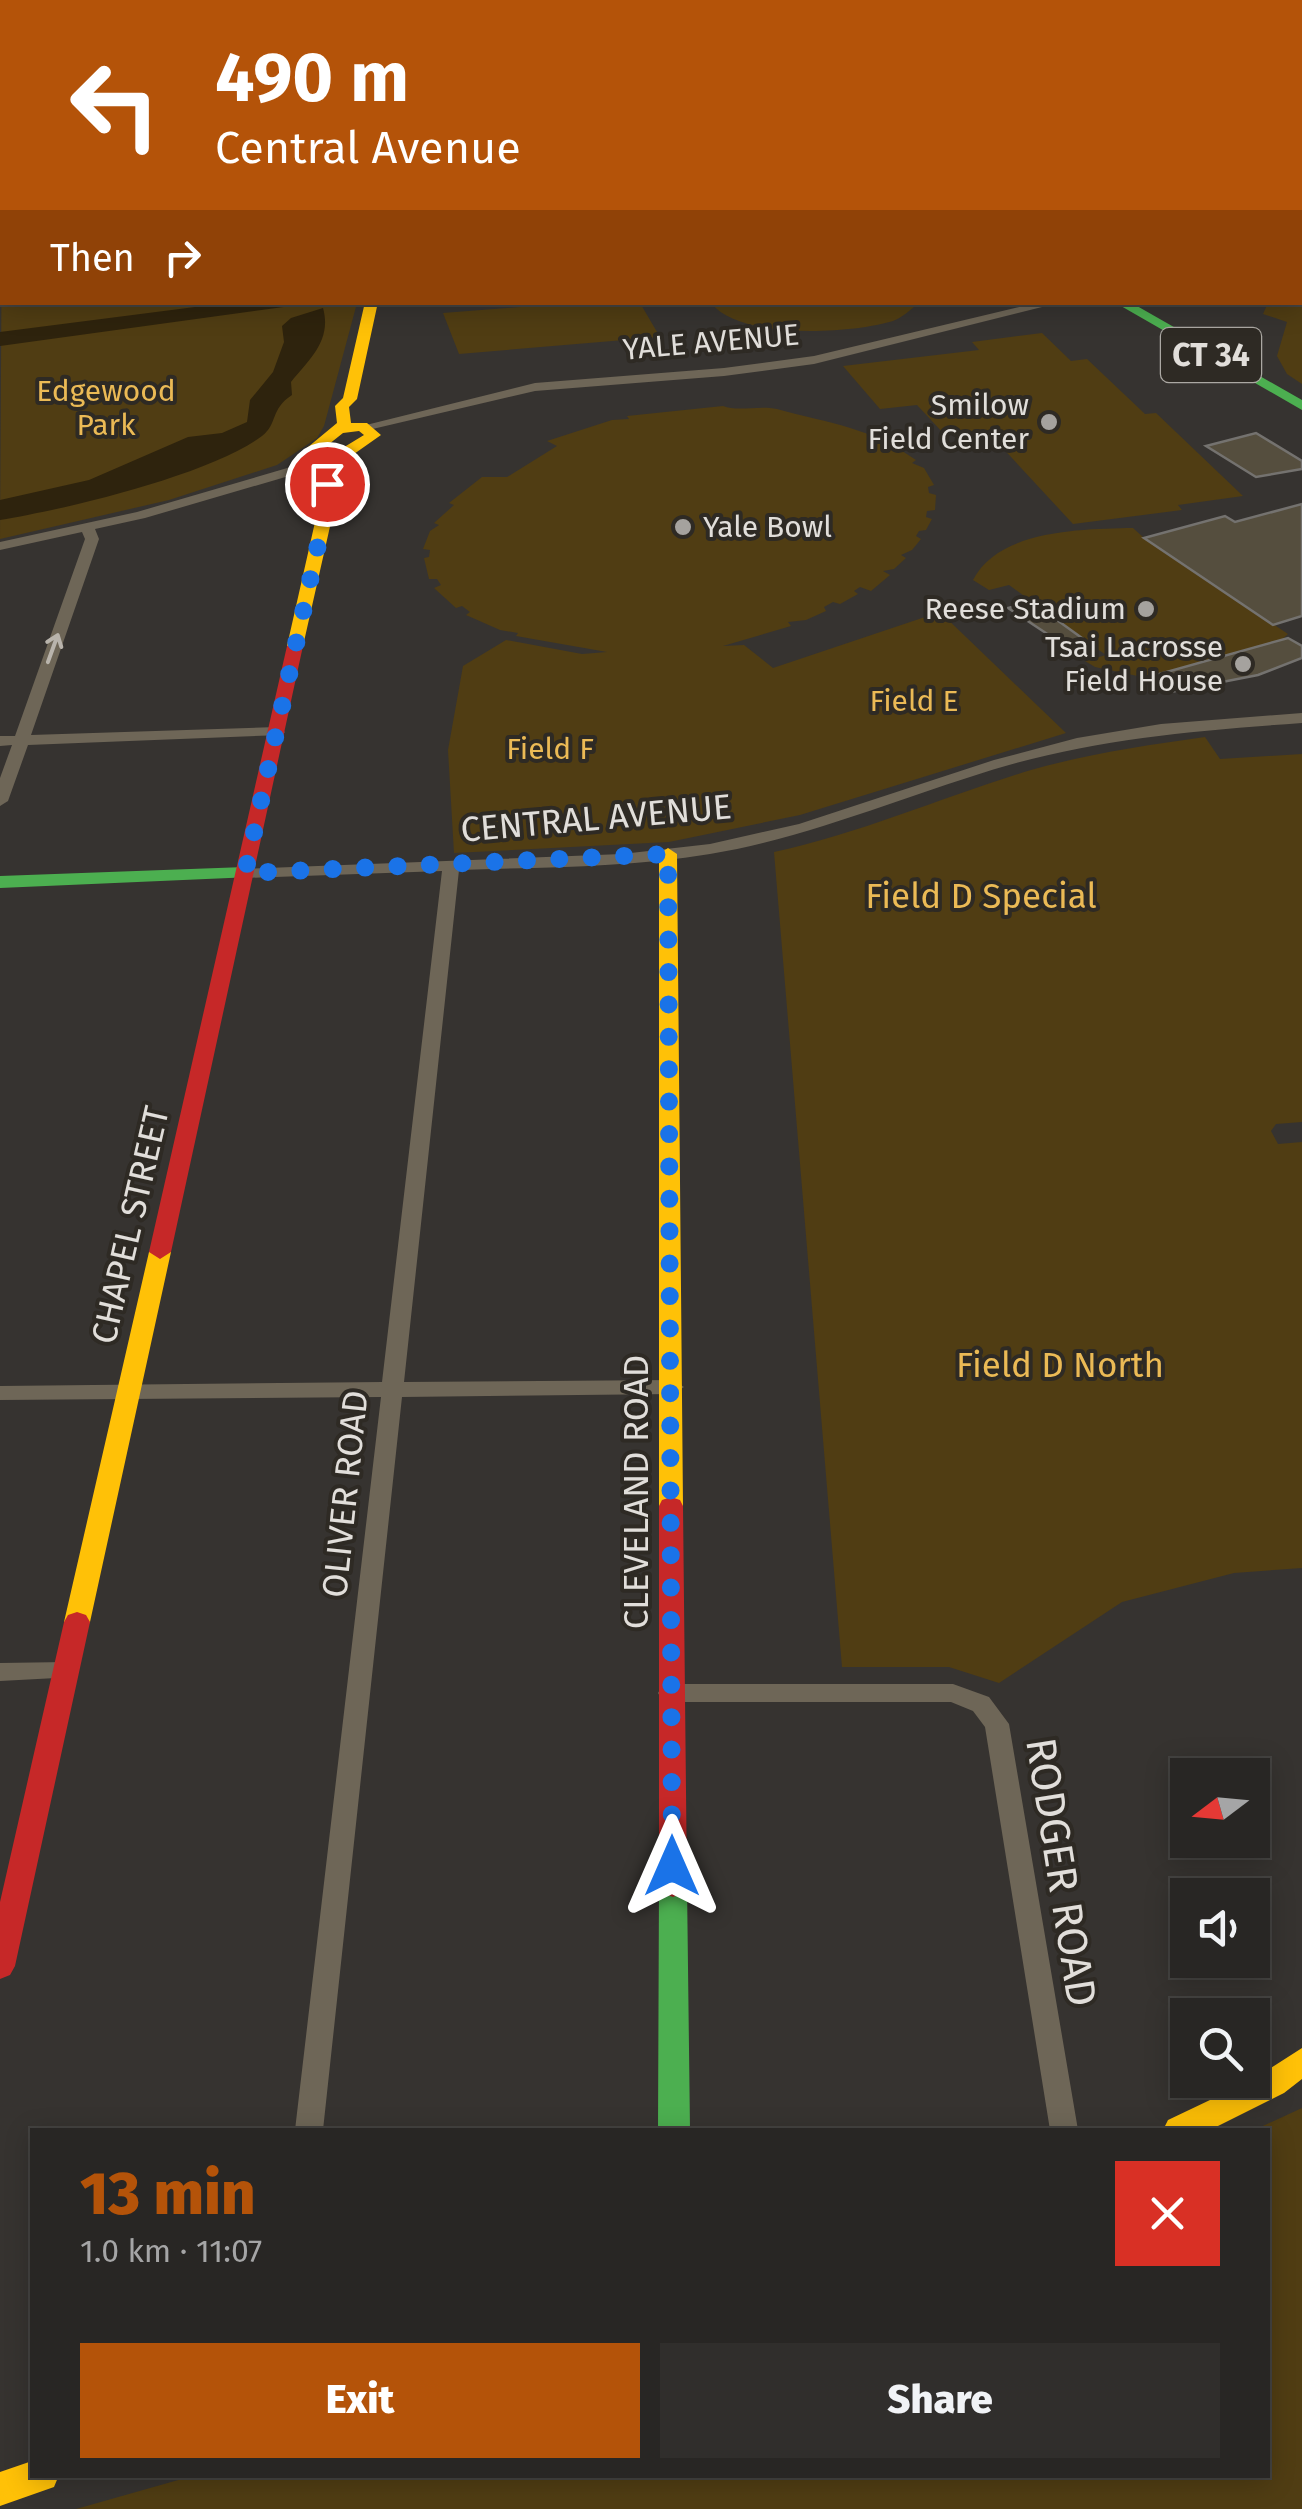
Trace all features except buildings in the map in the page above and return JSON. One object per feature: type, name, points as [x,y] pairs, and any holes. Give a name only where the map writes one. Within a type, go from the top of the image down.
[{"type":"main road","points":[[360,430],[344,424],[342,406],[350,399],[371,305]]},
{"type":"main road","name":"CT 34","points":[[1125,305],[1302,406]]},
{"type":"main road","points":[[322,460],[360,430]]},
{"type":"main road","points":[[322,460],[349,448],[360,430]]},
{"type":"main road","name":"CHAPEL STREET","points":[[0,1966],[328,500],[338,483],[322,460]]},
{"type":"main road","name":"CLEVELAND ROAD","points":[[668,854],[674,2128]]},
{"type":"main road","name":"CENTRAL AVENUE","points":[[0,882],[245,873]]},
{"type":"main road","points":[[1183,2128],[1273,2083],[1302,2062]]},
{"type":"main road","points":[[0,2489],[33,2478]]},
{"type":"street","name":"YALE AVENUE","points":[[360,430],[508,392],[560,384],[802,362],[1044,305]]},
{"type":"street","points":[[0,546],[256,482],[322,460]]},
{"type":"street","points":[[0,801],[92,539],[87,527]]},
{"type":"street","name":"CENTRAL AVENUE","points":[[245,873],[668,854],[803,828],[1000,763],[1078,743],[1161,728],[1302,718]]},
{"type":"street","points":[[0,741],[278,732]]},
{"type":"street","name":"OLIVER ROAD","points":[[309,2128],[450,866]]},
{"type":"street","points":[[0,1393],[673,1387]]},
{"type":"street","points":[[0,1672],[67,1671]]},
{"type":"street","name":"RODGER ROAD","points":[[670,1694],[953,1692],[981,1704],[997,1724],[1064,2128]]},
{"type":"green space","name":"Edgewood Park","points":[[1,305],[356,305],[324,426],[317,438],[277,465],[169,500],[0,539]]},
{"type":"green space","points":[[547,305],[641,305],[660,337],[459,354],[443,313]]},
{"type":"green space","points":[[713,305],[917,305],[893,321],[824,331],[770,328],[725,315]]},
{"type":"green space","points":[[1267,305],[1302,305],[1302,384],[1287,374],[1277,356],[1287,322],[1263,314]]},
{"type":"green space","name":"Smilow Field Center","points":[[1042,333],[1071,361],[1087,359],[1145,414],[1156,413],[1243,496],[1178,505],[1182,510],[1073,524],[986,430],[945,435],[917,405],[880,409],[843,366],[979,350],[972,342]]},
{"type":"green space","points":[[723,406],[777,409],[866,433],[916,460],[912,463],[924,468],[934,485],[928,487],[929,493],[936,495],[935,510],[927,511],[926,517],[932,519],[926,530],[916,536],[921,539],[901,555],[906,558],[894,569],[883,571],[890,575],[871,591],[860,587],[854,591],[858,594],[840,604],[833,602],[824,607],[826,611],[806,620],[788,622],[791,626],[723,646],[744,645],[773,668],[940,612],[1066,733],[800,815],[669,842],[454,853],[448,750],[463,666],[506,640],[582,654],[607,652],[516,636],[518,633],[500,630],[466,615],[470,612],[462,606],[456,608],[434,588],[441,585],[437,579],[429,579],[424,558],[429,557],[430,550],[423,549],[430,531],[439,525],[434,523],[454,505],[449,503],[482,477],[507,477],[557,446],[547,441],[612,420],[629,419],[627,416]]},
{"type":"green space","name":"Reese Stadium","points":[[1133,528],[1288,634],[1264,656],[1147,678],[1095,667],[1085,661],[1106,655],[1009,585],[989,590],[973,580],[985,563],[1022,541],[1068,531]]},
{"type":"green space","name":"Field D North","points":[[1205,737],[1220,759],[1302,754],[1302,1122],[1276,1124],[1271,1131],[1278,1144],[1302,1142],[1302,1568],[1234,1573],[1122,1602],[999,1683],[949,1667],[842,1667],[774,852],[839,835],[1031,770]]},
{"type":"green space","points":[[1302,2108],[1302,2509],[76,2509],[185,2478],[1270,2478],[1270,2128],[1258,2128]]},
{"type":"shaded area","points":[[211,305],[298,305],[0,346],[0,332]]},
{"type":"shaded area","points":[[323,308],[322,339],[291,382],[292,395],[280,406],[262,436],[173,477],[62,508],[0,520],[0,500],[89,480],[188,437],[222,433],[247,422],[250,400],[273,372],[284,342],[282,326],[291,318]]},
{"type":"traffic: fast","points":[[1125,305],[1302,406]]},
{"type":"traffic: fast","points":[[0,882],[245,873]]},
{"type":"traffic: fast","points":[[673,1885],[674,2128]]},
{"type":"traffic: slow","points":[[339,429],[344,424],[342,406],[350,399],[371,305]]},
{"type":"traffic: slow","points":[[362,426],[374,435],[340,455],[322,461],[303,457],[339,429],[362,426]]},
{"type":"traffic: slow","points":[[295,646],[328,500],[323,463]]},
{"type":"traffic: slow","points":[[668,854],[671,1506]]},
{"type":"traffic: slow","points":[[77,1622],[160,1252]]},
{"type":"traffic: slow","points":[[1183,2128],[1273,2083],[1302,2062]]},
{"type":"traffic: slow","points":[[0,2489],[33,2478]]},
{"type":"traffic: jam","points":[[160,1252],[295,646]]},
{"type":"traffic: jam","points":[[671,1506],[673,1885]]},
{"type":"traffic: jam","points":[[0,1966],[77,1622]]},
{"type":"place","name":"Smilow Field Center","points":[[1049,422]]},
{"type":"place","name":"Yale Bowl","points":[[683,527]]},
{"type":"place","name":"Reese Stadium","points":[[1146,609]]},
{"type":"place","name":"Tsai Lacrosse Field House","points":[[1243,664]]},
{"type":"route","points":[[327,484],[328,500],[245,873],[668,854],[672,1866]]},
{"type":"park label","name":"Field E","points":[[914,701]]},
{"type":"park label","name":"Field F","points":[[550,749]]},
{"type":"park label","name":"Field D Special","points":[[981,896]]}]
